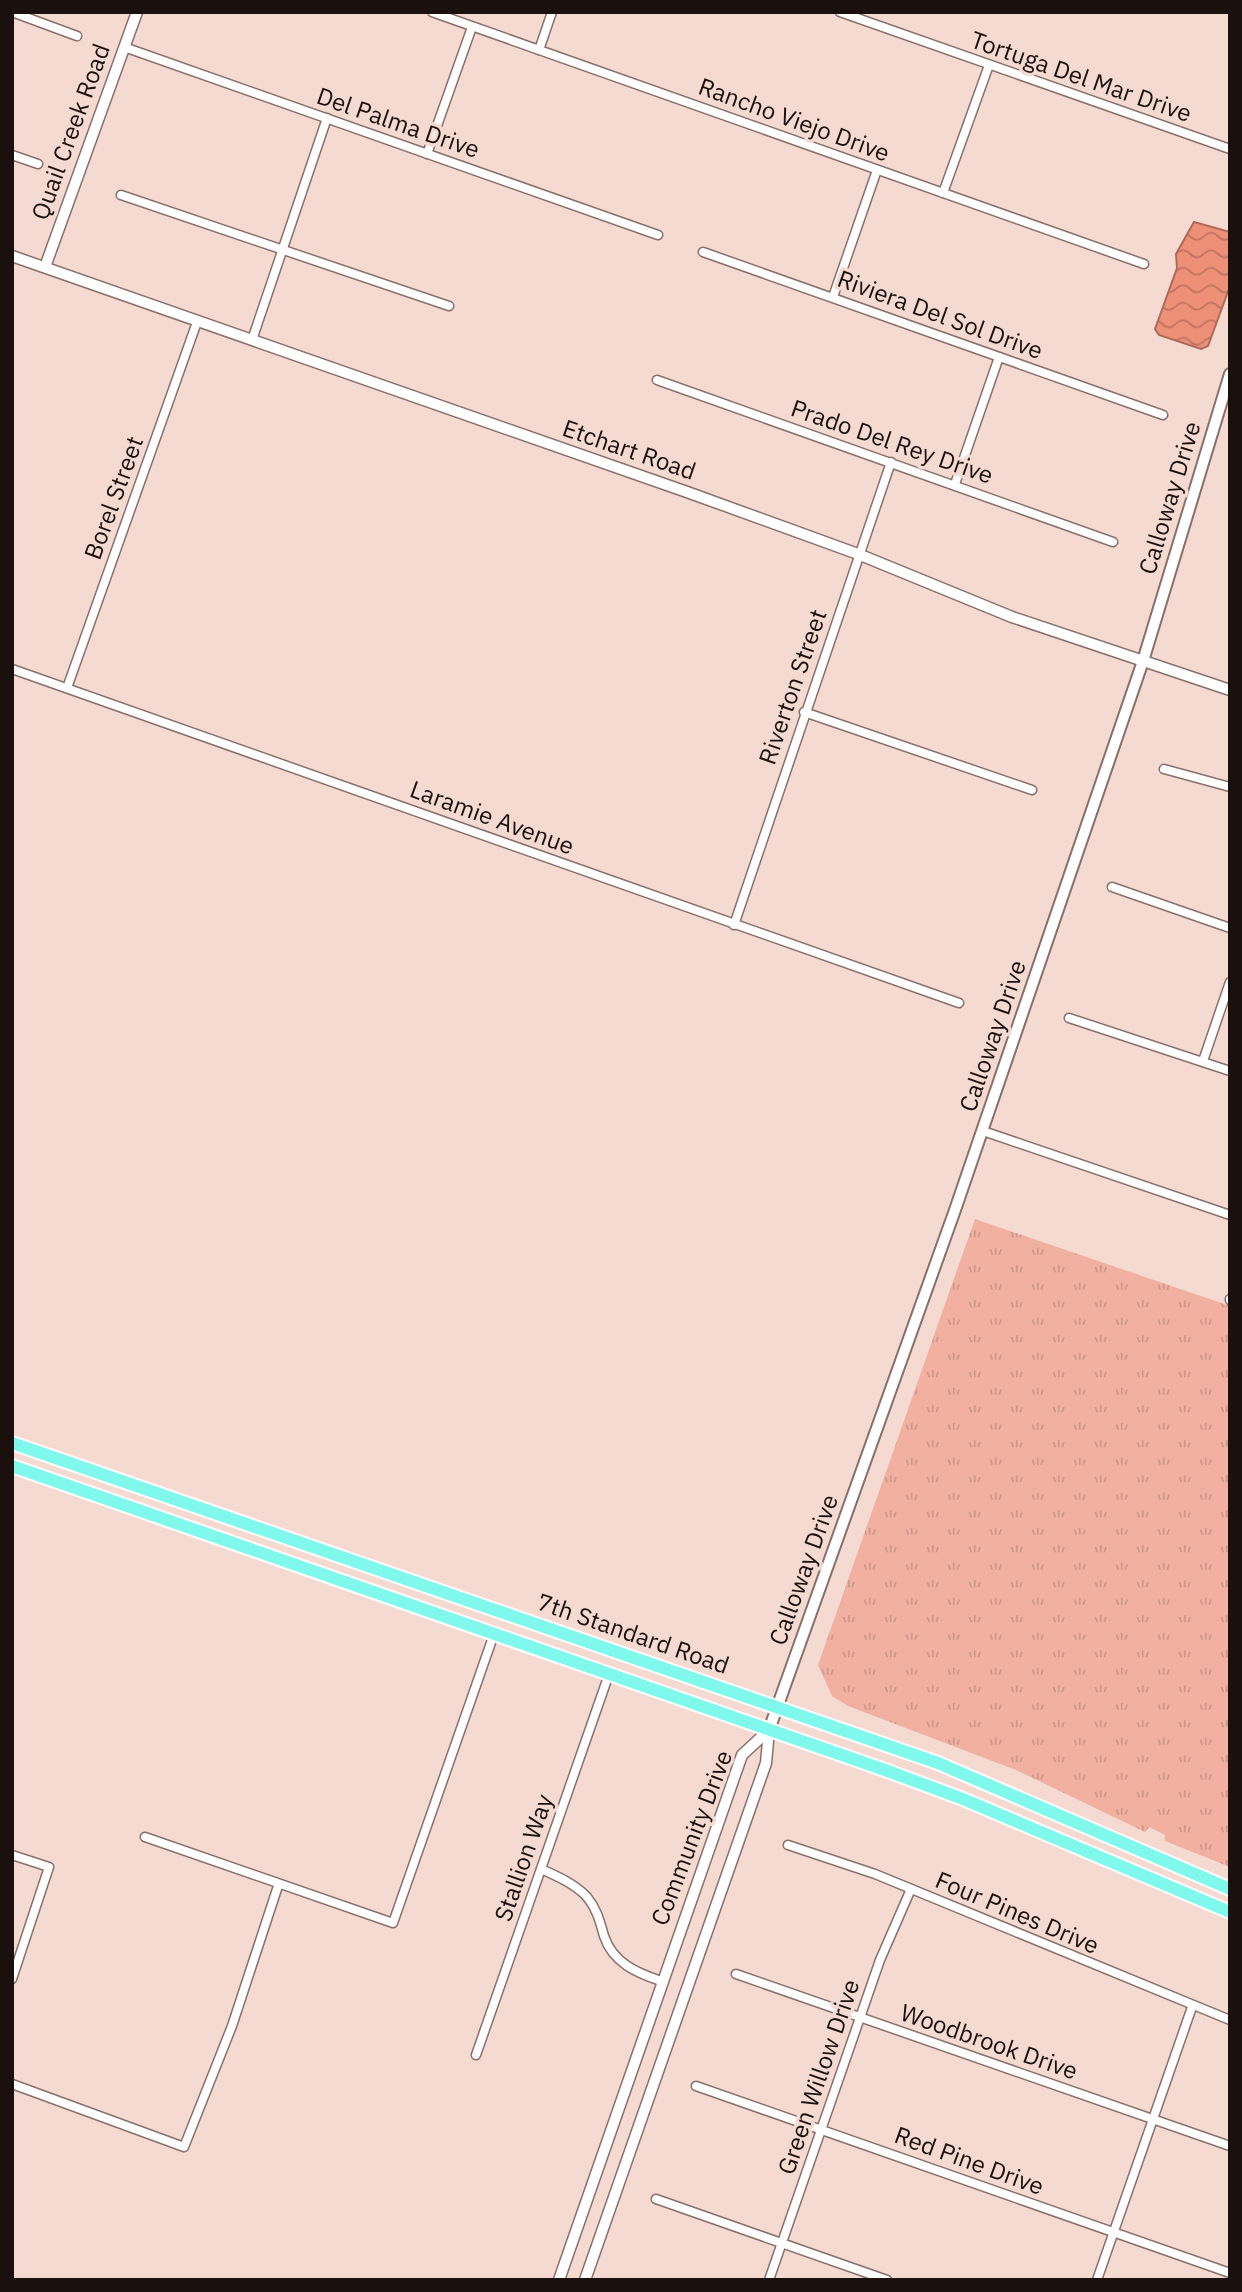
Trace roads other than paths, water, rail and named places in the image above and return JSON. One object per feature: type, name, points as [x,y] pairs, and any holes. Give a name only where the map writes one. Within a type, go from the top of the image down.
[{"type":"main road","name":"Calloway Drive","points":[[769,1730],[983,1131],[1143,662],[1230,374]]},
{"type":"main road","name":"7th Standard Road","points":[[12,1443],[777,1706],[976,1779],[1230,1889]]},
{"type":"main road","name":"7th Standard Road","points":[[12,1466],[953,1795],[1230,1912]]},
{"type":"street","points":[[12,12],[77,36]]},
{"type":"street","name":"Quail Creek Road","points":[[45,267],[137,12]]},
{"type":"street","name":"Rancho Viejo Drive","points":[[432,12],[1144,264]]},
{"type":"street","points":[[539,50],[552,12]]},
{"type":"street","name":"Tortuga Del Mar Drive","points":[[839,12],[1230,149]]},
{"type":"street","points":[[427,154],[472,27]]},
{"type":"street","name":"Del Palma Drive","points":[[124,47],[658,235]]},
{"type":"street","points":[[943,193],[989,65]]},
{"type":"street","points":[[253,340],[327,118]]},
{"type":"street","points":[[12,155],[38,164]]},
{"type":"street","points":[[833,297],[877,170]]},
{"type":"street","points":[[121,195],[449,306]]},
{"type":"street","name":"Riviera Del Sol Drive","points":[[703,252],[1163,415]]},
{"type":"street","name":"Etchart Road","points":[[12,256],[858,554],[1012,617],[1230,690]]},
{"type":"street","name":"Borel Street","points":[[67,688],[197,322]]},
{"type":"street","points":[[955,484],[999,356]]},
{"type":"street","name":"Prado Del Rey Drive","points":[[657,380],[1113,542]]},
{"type":"street","name":"Riverton Street","points":[[734,925],[804,712],[891,462]]},
{"type":"street","name":"Laramie Avenue","points":[[12,669],[960,1003]]},
{"type":"street","points":[[804,712],[1032,790]]},
{"type":"street","points":[[1164,769],[1230,787]]},
{"type":"street","points":[[1112,887],[1230,928]]},
{"type":"street","points":[[1203,1061],[1230,982]]},
{"type":"street","points":[[1069,1018],[1230,1071]]},
{"type":"street","points":[[983,1131],[1230,1215]]},
{"type":"street","points":[[145,1837],[278,1886],[393,1923],[494,1633]]},
{"type":"street","name":"Stallion Way","points":[[475,2055],[609,1674]]},
{"type":"street","name":"Community Drive","points":[[559,2280],[742,1755],[769,1730]]},
{"type":"street","name":"Community Drive","points":[[585,2280],[766,1763],[769,1730]]},
{"type":"street","name":"Four Pines Drive","points":[[788,1845],[911,1889],[1192,2007],[1230,2020]]},
{"type":"street","points":[[12,1854],[49,1867],[12,1979]]},
{"type":"street","points":[[541,1869],[566,1880],[587,1897],[599,1916],[605,1940],[625,1966],[661,1981]]},
{"type":"street","points":[[12,2084],[184,2147],[232,2026],[278,1886]]},
{"type":"street","name":"Green Willow Drive","points":[[769,2280],[880,1959],[911,1889]]},
{"type":"street","name":"Woodbrook Drive","points":[[736,1974],[1230,2146]]},
{"type":"street","points":[[1097,2280],[1192,2007]]},
{"type":"street","name":"Red Pine Drive","points":[[695,2086],[1230,2273]]},
{"type":"street","points":[[656,2199],[887,2280]]},
{"type":"water","points":[[1194,222],[1230,232],[1230,286],[1208,346],[1201,349],[1159,335],[1155,329],[1177,268],[1176,254]]}]
